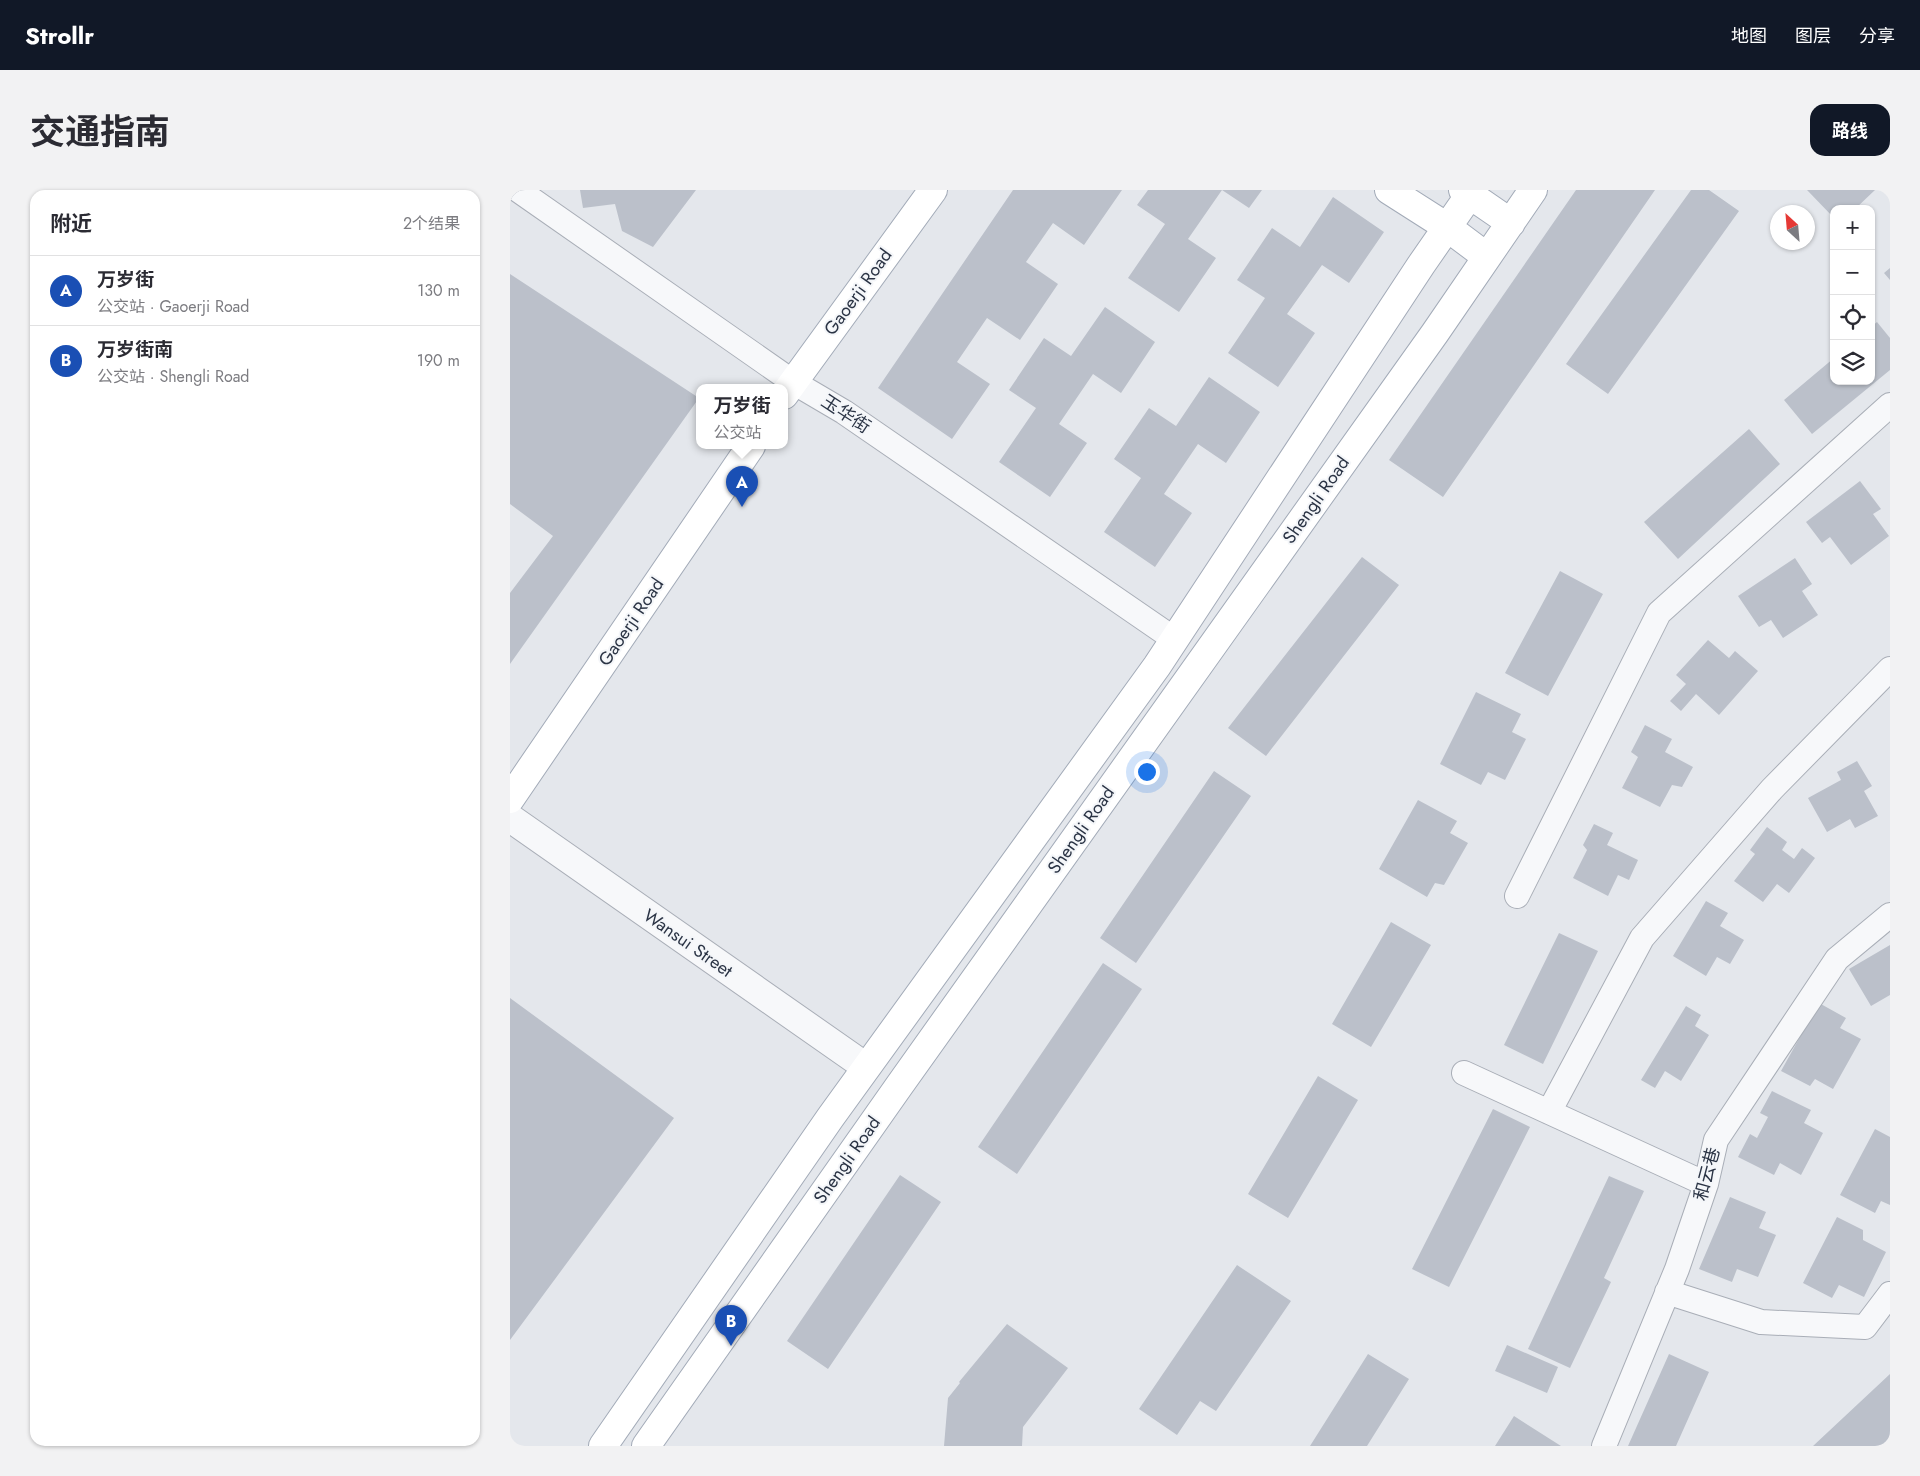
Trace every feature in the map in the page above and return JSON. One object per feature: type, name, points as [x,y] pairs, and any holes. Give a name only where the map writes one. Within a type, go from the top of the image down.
[{"type":"main road","name":"Gaoerji Road","points":[[789,388],[932,190]]},
{"type":"main road","points":[[1389,190],[1447,227],[1487,257]]},
{"type":"main road","name":"Shengli Road","points":[[646,1446],[1533,190]]},
{"type":"main road","points":[[1468,192],[1511,223]]},
{"type":"main road","name":"Shengli Road","points":[[603,1446],[866,1067],[1157,666],[1447,227],[1468,192]]},
{"type":"main road","name":"Gaoerji Road","points":[[510,799],[750,449]]},
{"type":"street","name":"玉华街","points":[[518,190],[784,384]]},
{"type":"street","name":"玉华街","points":[[789,388],[844,412],[1174,639]]},
{"type":"street","points":[[1516,896],[1659,613],[1890,405]]},
{"type":"street","points":[[1548,1112],[1642,938],[1772,789],[1890,669]]},
{"type":"street","name":"Wansui Street","points":[[510,818],[866,1067]]},
{"type":"street","name":"和云巷","points":[[1604,1446],[1668,1292],[1706,1184],[1716,1140],[1836,959],[1890,915]]},
{"type":"street","points":[[1464,1073],[1706,1184]]},
{"type":"street","points":[[1668,1292],[1761,1322],[1865,1327],[1890,1294]]},
{"type":"building","points":[[580,190],[696,190],[653,247],[622,231],[615,204],[583,208]]},
{"type":"building","points":[[1013,190],[1122,190],[1084,245],[1053,223],[1026,262],[1058,284],[1020,340],[987,318],[957,362],[990,384],[952,439],[878,388]]},
{"type":"building","points":[[1148,190],[1222,190],[1188,239],[1216,258],[1179,312],[1128,278],[1165,224],[1137,205]]},
{"type":"building","points":[[1222,190],[1262,190],[1249,208]]},
{"type":"building","points":[[1576,190],[1655,190],[1443,497],[1389,460]]},
{"type":"building","points":[[1691,190],[1709,190],[1739,211],[1608,394],[1566,364]]},
{"type":"building","points":[[1807,190],[1875,190],[1859,205],[1830,205],[1830,214]]},
{"type":"building","points":[[1333,197],[1384,232],[1349,283],[1322,265],[1287,314],[1315,333],[1278,387],[1228,353],[1265,298],[1237,280],[1272,228],[1300,247]]},
{"type":"building","points":[[1890,268],[1890,280],[1884,273]]},
{"type":"building","points":[[510,274],[696,396],[696,402],[510,664],[510,593],[553,536],[510,504]]},
{"type":"building","points":[[1105,307],[1155,342],[1121,393],[1093,374],[1059,424],[1087,443],[1050,497],[999,462],[1036,408],[1009,390],[1044,338],[1071,356]]},
{"type":"building","points":[[1877,322],[1890,338],[1890,370],[1875,382],[1875,340],[1875,324]]},
{"type":"building","points":[[1830,361],[1830,385],[1872,385],[1812,434],[1784,400]]},
{"type":"building","points":[[1209,377],[1260,412],[1226,463],[1198,444],[1164,494],[1192,513],[1155,567],[1104,532],[1141,478],[1114,459],[1149,408],[1176,426]]},
{"type":"building","points":[[1749,429],[1780,464],[1678,559],[1644,522]]},
{"type":"building","points":[[1860,481],[1881,509],[1873,514],[1889,536],[1851,565],[1830,537],[1822,543],[1806,522]]},
{"type":"building","points":[[1362,557],[1399,585],[1266,756],[1228,728]]},
{"type":"building","points":[[1795,558],[1812,584],[1802,591],[1818,615],[1783,638],[1771,620],[1759,627],[1738,596]]},
{"type":"building","points":[[1560,571],[1603,594],[1548,696],[1505,673]]},
{"type":"building","points":[[1708,640],[1729,658],[1735,651],[1758,671],[1719,715],[1696,694],[1681,711],[1670,701],[1686,684],[1676,675]]},
{"type":"building","points":[[1476,692],[1521,714],[1512,732],[1526,739],[1505,780],[1488,772],[1481,785],[1440,764]]},
{"type":"building","points":[[1645,725],[1672,739],[1665,752],[1693,767],[1682,787],[1672,785],[1660,807],[1622,788],[1638,757],[1631,752]]},
{"type":"building","points":[[1857,761],[1872,786],[1864,791],[1878,816],[1855,828],[1850,819],[1827,832],[1808,798],[1841,780],[1837,772]]},
{"type":"building","points":[[1214,771],[1251,796],[1136,963],[1100,938]]},
{"type":"building","points":[[1418,800],[1457,821],[1450,833],[1468,843],[1444,885],[1435,883],[1427,897],[1379,869]]},
{"type":"building","points":[[1594,824],[1613,833],[1607,845],[1638,860],[1629,880],[1618,875],[1608,896],[1573,878],[1587,850],[1583,845]]},
{"type":"building","points":[[1767,827],[1787,842],[1782,850],[1794,859],[1802,848],[1815,858],[1789,893],[1777,884],[1763,902],[1734,881],[1755,854],[1750,850]]},
{"type":"building","points":[[1706,901],[1728,913],[1720,926],[1744,940],[1730,964],[1717,957],[1706,976],[1673,956]]},
{"type":"building","points":[[1391,922],[1431,945],[1371,1047],[1332,1024]]},
{"type":"building","points":[[1559,933],[1598,951],[1543,1064],[1504,1045]]},
{"type":"building","points":[[1890,945],[1890,995],[1871,1006],[1849,969]]},
{"type":"building","points":[[1103,963],[1142,989],[1017,1174],[978,1147]]},
{"type":"building","points":[[510,998],[674,1118],[510,1340]]},
{"type":"building","points":[[1819,1003],[1846,1018],[1840,1028],[1861,1039],[1833,1089],[1815,1079],[1810,1086],[1781,1071]]},
{"type":"building","points":[[1686,1006],[1701,1015],[1695,1026],[1709,1035],[1681,1081],[1665,1071],[1655,1088],[1641,1080]]},
{"type":"building","points":[[1318,1076],[1358,1100],[1288,1218],[1248,1194]]},
{"type":"building","points":[[1772,1091],[1811,1110],[1804,1123],[1823,1133],[1801,1175],[1780,1163],[1774,1175],[1738,1157],[1750,1134],[1757,1138],[1768,1117],[1760,1113]]},
{"type":"building","points":[[1493,1109],[1530,1127],[1449,1287],[1412,1269]]},
{"type":"building","points":[[1875,1129],[1890,1137],[1890,1205],[1881,1201],[1875,1213],[1840,1195]]},
{"type":"building","points":[[900,1175],[941,1202],[828,1369],[787,1341]]},
{"type":"building","points":[[1609,1176],[1644,1191],[1604,1278],[1611,1282],[1570,1368],[1528,1349]]},
{"type":"building","points":[[1730,1197],[1766,1212],[1759,1228],[1776,1235],[1758,1277],[1737,1269],[1732,1282],[1699,1269]]},
{"type":"building","points":[[1837,1217],[1863,1230],[1863,1240],[1886,1252],[1864,1297],[1839,1285],[1832,1298],[1803,1283]]},
{"type":"building","points":[[1237,1265],[1291,1301],[1216,1411],[1200,1401],[1177,1435],[1139,1409]]},
{"type":"building","points":[[1007,1324],[1068,1368],[1023,1427],[1022,1446],[944,1446],[948,1398]]},
{"type":"building","points":[[1507,1345],[1558,1367],[1547,1393],[1495,1371]]},
{"type":"building","points":[[1368,1354],[1409,1379],[1367,1446],[1310,1446]]},
{"type":"building","points":[[1669,1354],[1709,1372],[1676,1446],[1628,1446]]},
{"type":"building","points":[[1890,1374],[1890,1446],[1813,1446]]},
{"type":"building","points":[[1514,1416],[1561,1446],[1495,1446]]},
{"type":"place","name":"万岁街","points":[[742,507]]},
{"type":"place","name":"万岁街南","points":[[731,1346]]}]
